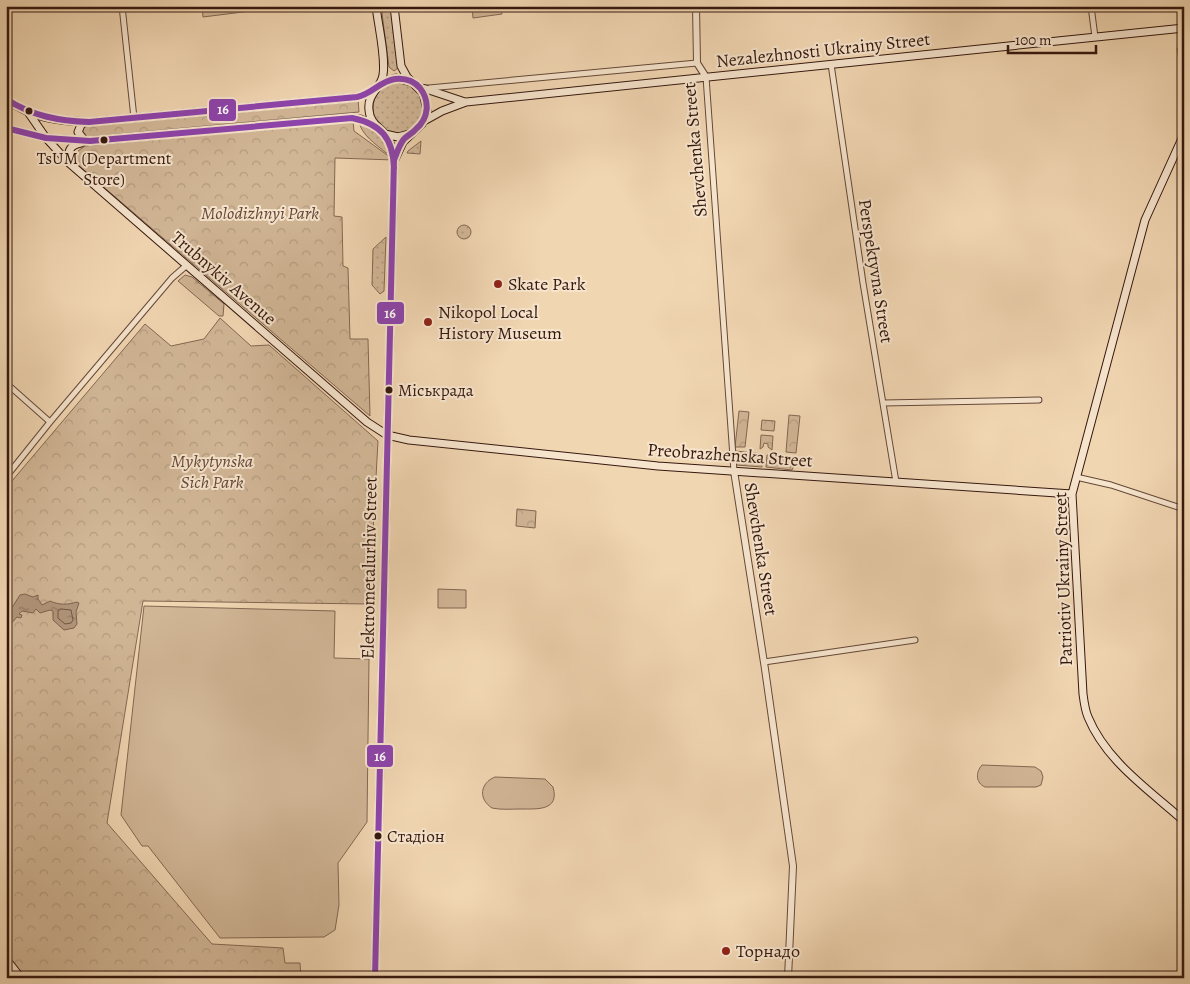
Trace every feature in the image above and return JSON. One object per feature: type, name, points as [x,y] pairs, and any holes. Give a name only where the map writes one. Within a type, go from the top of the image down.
[{"type":"main road","points":[[376,6],[383,66],[380,84]]},
{"type":"main road","points":[[394,6],[401,66],[412,82]]},
{"type":"main road","name":"Nezalezhnosti Ukrainy Street","points":[[466,102],[1184,28]]},
{"type":"main road","points":[[374,125],[368,108],[373,92],[380,84],[396,78],[412,82],[423,89],[466,102]]},
{"type":"main road","points":[[423,89],[427,104],[424,121]]},
{"type":"main road","name":"Trubnykiv Avenue","points":[[6,99],[28,112],[59,121],[85,122],[357,97],[373,92]]},
{"type":"main road","name":"Elektrometalurhiv Street","points":[[394,160],[403,142],[424,121],[442,111],[466,102]]},
{"type":"main road","name":"Trubnykiv Avenue","points":[[28,112],[46,138],[68,162],[375,428],[387,435]]},
{"type":"main road","points":[[68,162],[68,154],[74,144],[87,141],[346,118],[360,119],[374,125],[385,134],[398,137],[410,134]]},
{"type":"main road","points":[[85,122],[81,125],[78,132],[87,141]]},
{"type":"main road","points":[[6,128],[46,138],[87,141]]},
{"type":"main road","name":"Elektrometalurhiv Street","points":[[375,978],[394,160],[385,134]]},
{"type":"main road","name":"Patriotiv Ukrainy Street","points":[[1184,134],[1144,220],[1072,494],[1083,694],[1087,716],[1104,747],[1125,769],[1184,821]]},
{"type":"main road","name":"Preobrazhenska Street","points":[[387,435],[409,440],[658,466],[1072,494]]},
{"type":"main road","points":[[6,959],[21,978]]},
{"type":"street","points":[[122,6],[134,118]]},
{"type":"street","name":"Shevchenka Street","points":[[696,6],[697,63],[706,77],[734,471],[793,866],[788,978]]},
{"type":"street","points":[[1091,6],[1095,37]]},
{"type":"street","points":[[423,89],[697,63]]},
{"type":"street","name":"Perspektyvna Street","points":[[832,64],[863,283],[896,482]]},
{"type":"street","points":[[6,477],[172,278],[187,265]]},
{"type":"street","points":[[6,383],[50,422]]},
{"type":"street","points":[[883,403],[1039,400]]},
{"type":"street","points":[[1076,477],[1111,485],[1184,509]]},
{"type":"street","points":[[764,662],[915,640]]},
{"type":"green space","points":[[202,6],[250,6],[251,11],[203,17]]},
{"type":"green space","points":[[381,6],[391,6],[398,68],[394,71],[389,67]]},
{"type":"green space","points":[[472,6],[501,6],[502,14],[473,18]]},
{"type":"green space","points":[[1184,39],[1184,65],[1179,59],[1177,49]]},
{"type":"green space","points":[[398,83],[408,85],[416,90],[421,98],[423,108],[421,118],[416,126],[408,131],[398,133],[388,131],[380,126],[375,118],[373,108],[375,98],[380,90],[388,85]]},
{"type":"green space","points":[[358,99],[359,112],[85,137],[82,135],[81,129],[84,126]]},
{"type":"green space","name":"Molodizhnyi Park","points":[[353,121],[354,131],[394,160],[335,158],[334,216],[342,217],[343,266],[348,268],[350,339],[368,339],[370,416],[78,165],[75,158],[78,151],[85,146]]},
{"type":"green space","points":[[359,121],[373,130],[382,139],[389,153],[386,153],[370,139],[363,131]]},
{"type":"green space","points":[[421,141],[420,154],[407,153],[408,151]]},
{"type":"green space","points":[[461,225],[467,225],[471,232],[467,239],[461,239],[457,235],[457,229]]},
{"type":"green space","points":[[386,237],[384,291],[380,294],[372,285],[373,249]]},
{"type":"green space","points":[[185,275],[192,277],[224,304],[223,316],[219,316],[178,281]]},
{"type":"green space","name":"Mykytynska Sich Park","points":[[220,318],[251,346],[269,345],[378,441],[369,604],[143,601],[107,823],[212,944],[283,948],[285,963],[300,963],[301,978],[26,978],[6,953],[6,488],[145,324],[171,346],[204,339]]},
{"type":"green space","points":[[739,411],[749,412],[745,447],[735,447]]},
{"type":"green space","points":[[789,415],[800,416],[796,453],[786,452]]},
{"type":"green space","points":[[762,420],[775,421],[774,431],[761,430]]},
{"type":"green space","points":[[761,435],[773,436],[772,450],[768,447],[768,444],[764,443],[760,449]]},
{"type":"green space","points":[[736,451],[763,454],[762,467],[736,465]]},
{"type":"green space","points":[[767,455],[795,457],[792,470],[766,467]]},
{"type":"green space","points":[[517,509],[536,511],[535,528],[516,526]]},
{"type":"green space","points":[[438,589],[466,590],[466,608],[438,608]]},
{"type":"green space","points":[[144,606],[335,611],[334,658],[369,659],[367,822],[338,863],[339,905],[335,930],[324,937],[220,938],[148,846],[142,846],[121,815]]},
{"type":"green space","points":[[982,765],[1035,767],[1041,771],[1043,777],[1041,785],[1036,787],[985,787],[978,780],[978,771]]},
{"type":"green space","points":[[495,777],[545,779],[553,787],[553,801],[546,807],[534,809],[492,808],[484,800],[483,791],[486,783]]},
{"type":"water","points":[[25,594],[33,597],[38,595],[42,605],[50,601],[63,604],[79,603],[76,612],[77,624],[74,628],[64,630],[53,620],[53,611],[40,613],[36,609],[33,613],[22,611],[19,614],[22,615],[21,618],[17,617],[6,629],[6,617],[20,595]]},
{"type":"transit line","name":"16","points":[[6,99],[26,110],[46,116],[89,122],[357,97],[385,82],[395,79],[411,81],[423,93],[427,104],[424,120],[402,141],[394,160],[375,978]]},
{"type":"transit line","name":"16","points":[[6,128],[46,138],[90,141],[352,118],[371,124],[383,134],[391,148],[394,168]]},
{"type":"place","name":"TsUM (Department Store)","points":[[104,140]]},
{"type":"place","name":"Skate Park","points":[[498,284]]},
{"type":"place","name":"Nikopol Local History Museum","points":[[428,322]]},
{"type":"place","name":"Міськрада","points":[[389,390]]},
{"type":"place","name":"Стадіон","points":[[378,836]]},
{"type":"place","name":"Торнадо","points":[[726,951]]}]
